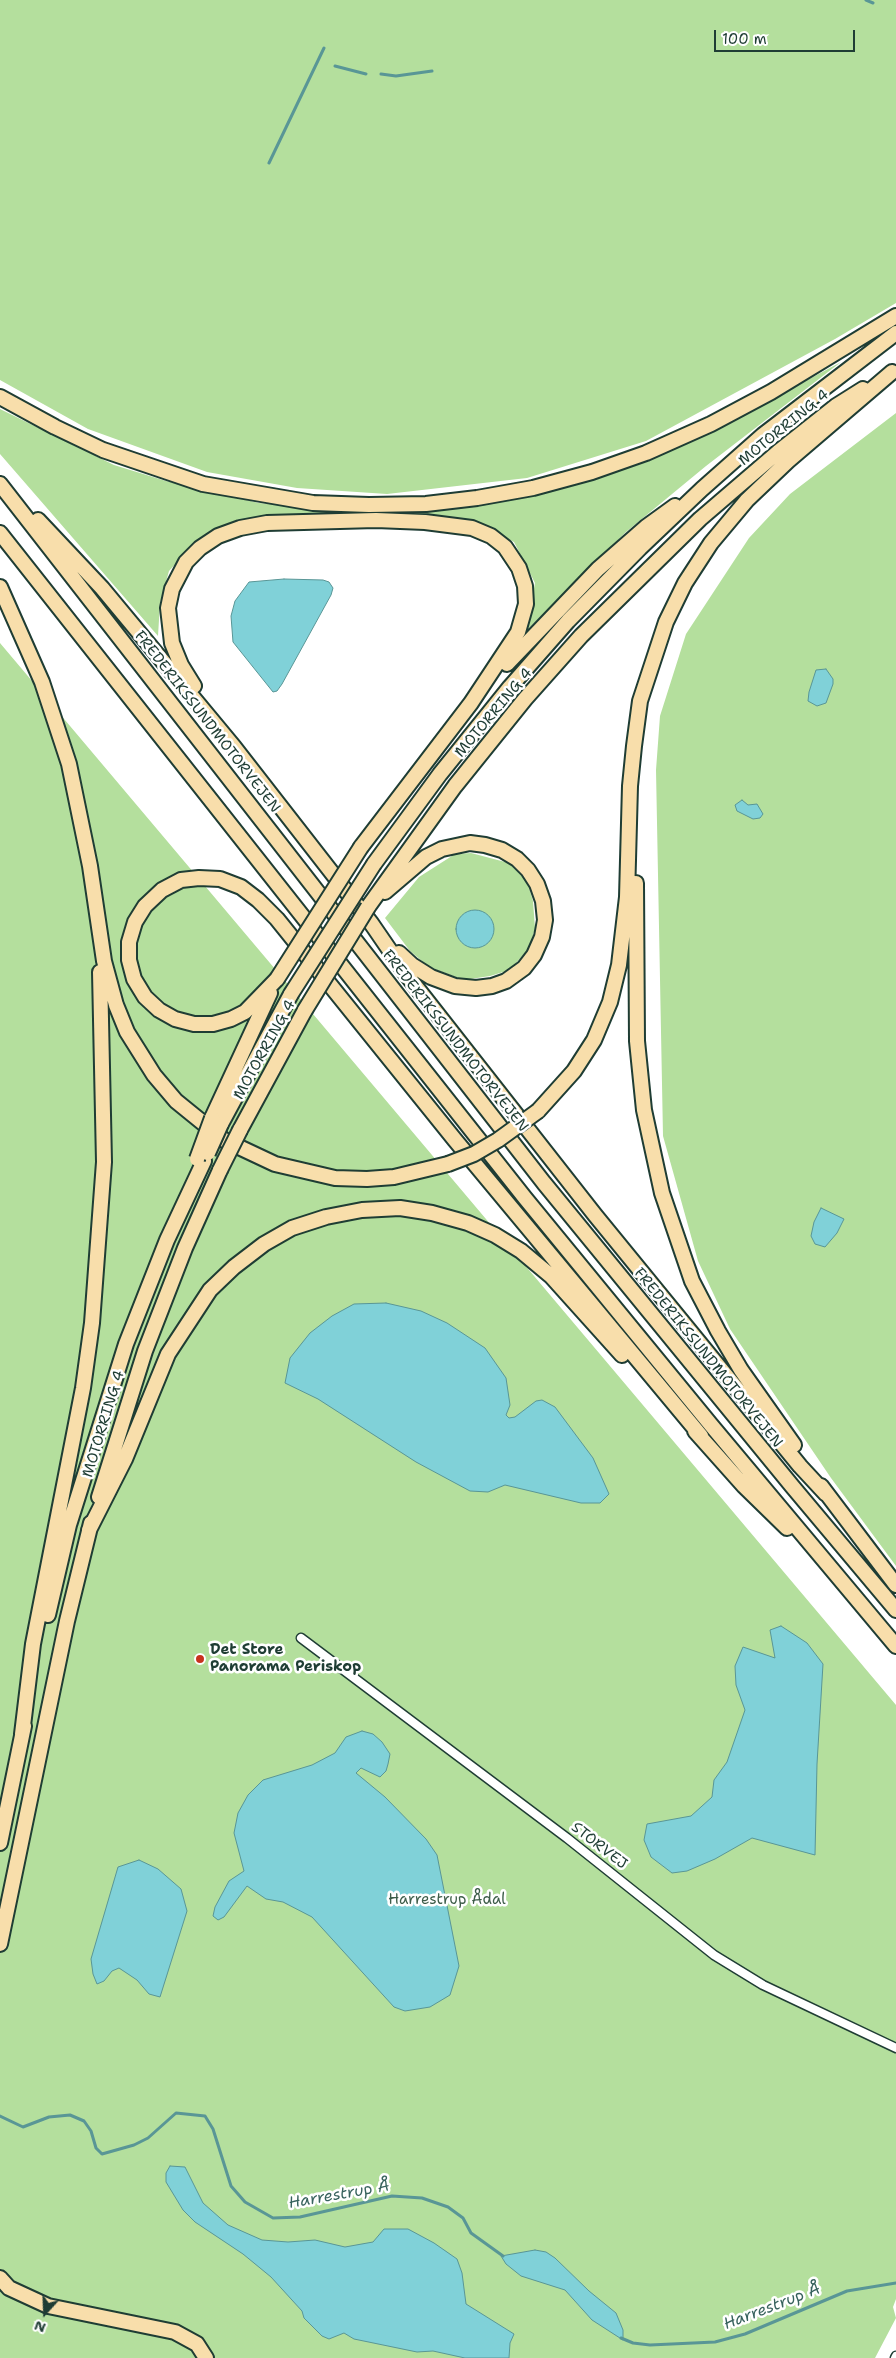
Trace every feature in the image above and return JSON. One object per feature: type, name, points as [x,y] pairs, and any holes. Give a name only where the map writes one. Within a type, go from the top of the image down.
[{"type":"highway","points":[[0,396],[55,428],[102,450],[203,484],[313,503],[369,505],[426,504],[478,498],[533,488],[592,472],[646,453],[711,424],[771,392],[896,316]]},
{"type":"highway","name":"MOTORRING 4","points":[[0,1843],[22,1734],[69,1525],[126,1344],[217,1121],[291,994],[374,864],[440,774],[568,621],[702,489],[763,435],[896,333]]},
{"type":"highway","points":[[99,937],[116,1005],[127,1032],[140,1055],[154,1076],[176,1101],[224,1140],[275,1164],[335,1178],[394,1177],[448,1164],[474,1154],[498,1140],[538,1111],[574,1071],[594,1040],[610,1002],[620,965],[624,930],[629,816],[634,746],[640,702],[666,622],[685,583],[711,543],[747,500],[788,461],[894,370]]},
{"type":"highway","name":"MOTORRING 4","points":[[0,1944],[65,1630],[89,1530],[114,1443],[145,1350],[185,1248],[240,1130],[305,1010],[368,907],[388,884],[455,786],[525,699],[581,636],[651,565],[778,452],[836,406],[894,370]]},
{"type":"highway","points":[[0,479],[102,588],[234,747],[371,923],[406,974],[595,1215],[800,1466],[826,1494]]},
{"type":"highway","name":"FREDERIKSSUNDMOTORVEJEN","points":[[0,484],[544,1183],[896,1610]]},
{"type":"highway","points":[[471,703],[598,569],[646,527],[702,489]]},
{"type":"highway","points":[[217,1121],[277,979],[362,847],[471,703],[513,643],[524,614],[526,594],[522,576],[510,553],[498,541],[472,528],[425,522],[307,521],[253,525],[218,536],[192,555],[176,578],[168,608],[169,632],[181,665],[234,747]]},
{"type":"highway","points":[[0,533],[525,1198],[896,1646]]},
{"type":"highway","points":[[0,587],[42,682],[69,764],[90,866],[99,937],[105,1120],[98,1268],[83,1388],[33,1644],[22,1734]]},
{"type":"highway","points":[[629,816],[636,877],[637,1041],[644,1110],[662,1194],[692,1281],[741,1370],[826,1494],[896,1585]]},
{"type":"highway","points":[[371,923],[412,965],[431,977],[455,986],[476,988],[492,986],[506,981],[524,968],[534,955],[542,937],[545,920],[543,901],[537,884],[528,870],[517,859],[494,847],[470,843],[442,849],[426,857],[388,884]]},
{"type":"highway","points":[[277,979],[245,1012],[231,1019],[213,1024],[194,1024],[175,1019],[159,1010],[145,996],[134,979],[130,960],[130,942],[135,922],[145,906],[162,890],[181,880],[199,878],[220,879],[241,887],[258,900],[277,919],[455,1140],[700,1436],[744,1486],[838,1577]]},
{"type":"highway","points":[[89,1530],[125,1459],[168,1354],[210,1290],[241,1261],[264,1244],[292,1228],[326,1216],[362,1210],[400,1208],[432,1213],[468,1223],[495,1235],[521,1251],[551,1276],[665,1403],[700,1436]]},
{"type":"highway","points":[[0,2278],[9,2288],[48,2306],[181,2334],[197,2344],[206,2358]]},
{"type":"street","name":"STORVEJ","points":[[301,1638],[567,1838],[714,1956],[763,1985],[896,2048]]},
{"type":"green space","points":[[0,0],[896,0],[896,303],[835,339],[646,441],[527,478],[387,494],[297,488],[207,472],[88,429],[0,380]]},
{"type":"green space","points":[[841,362],[706,466],[626,532],[526,631],[535,583],[514,542],[469,519],[287,514],[239,524],[195,543],[169,571],[160,603],[158,636],[0,454],[0,409],[114,465],[166,481],[259,503],[337,509],[443,509],[544,492],[637,463],[751,410]]},
{"type":"green space","points":[[896,413],[896,1566],[831,1478],[730,1329],[698,1261],[663,1136],[656,770],[660,716],[686,634],[749,538],[790,494]]},
{"type":"green space","name":"Harrestrup Ådal","points":[[0,643],[896,1705],[896,2299],[893,2307],[896,2318],[875,2358],[0,2358]]},
{"type":"green space","points":[[471,853],[509,863],[527,881],[533,901],[535,928],[530,947],[510,970],[490,976],[464,980],[429,967],[410,951],[385,918],[419,877],[455,854]]},
{"type":"water","points":[[284,579],[323,580],[329,582],[333,588],[331,595],[282,684],[277,691],[273,692],[233,642],[231,616],[235,601],[249,582]]},
{"type":"water","points":[[826,669],[833,679],[833,684],[826,703],[817,706],[808,701],[809,692],[816,670]]},
{"type":"water","points":[[742,800],[748,805],[757,804],[763,814],[760,818],[753,819],[737,811],[735,805]]},
{"type":"water","points":[[475,910],[488,916],[494,929],[488,942],[475,948],[462,942],[456,929],[462,916]]},
{"type":"water","points":[[821,1208],[844,1219],[837,1233],[825,1247],[815,1244],[811,1236],[814,1222]]},
{"type":"water","points":[[386,1303],[421,1311],[447,1323],[485,1348],[506,1378],[510,1405],[506,1415],[509,1418],[515,1417],[536,1401],[542,1400],[555,1407],[593,1458],[609,1494],[600,1503],[581,1503],[505,1485],[488,1492],[470,1491],[416,1462],[318,1399],[285,1383],[290,1358],[310,1333],[332,1316],[354,1304]]},
{"type":"water","points":[[781,1626],[807,1643],[823,1664],[817,1764],[815,1855],[752,1838],[715,1859],[687,1871],[672,1873],[651,1857],[644,1840],[647,1824],[691,1816],[712,1797],[714,1780],[727,1762],[745,1710],[736,1685],[735,1666],[743,1647],[775,1658],[770,1630]]},
{"type":"water","points":[[362,1731],[373,1734],[382,1742],[390,1754],[386,1771],[380,1777],[361,1768],[356,1773],[385,1797],[426,1839],[437,1855],[459,1966],[450,1995],[430,2007],[405,2011],[394,2007],[312,1917],[283,1902],[266,1899],[247,1886],[224,1917],[218,1920],[213,1916],[215,1907],[229,1881],[244,1871],[234,1833],[238,1813],[248,1795],[263,1780],[312,1765],[335,1753],[346,1737]]},
{"type":"water","points":[[139,1860],[158,1869],[181,1889],[187,1911],[160,1997],[149,1994],[137,1980],[119,1968],[112,1971],[104,1981],[97,1984],[93,1974],[91,1959],[118,1867]]},
{"type":"water","points":[[170,2166],[185,2167],[203,2203],[228,2225],[262,2240],[288,2242],[315,2240],[345,2247],[373,2242],[384,2229],[408,2229],[434,2243],[457,2259],[462,2273],[466,2304],[514,2334],[510,2343],[509,2358],[465,2358],[433,2351],[417,2352],[354,2339],[344,2333],[329,2339],[322,2336],[304,2318],[302,2311],[271,2277],[243,2254],[195,2222],[183,2210],[166,2182],[166,2173]]},
{"type":"water","points":[[535,2250],[546,2252],[555,2258],[589,2291],[616,2313],[623,2330],[623,2340],[592,2320],[565,2290],[521,2276],[506,2264],[501,2256]]},
{"type":"waterway","points":[[866,0],[873,3]]},
{"type":"waterway","points":[[269,163],[324,48]]},
{"type":"waterway","points":[[335,66],[366,74]]},
{"type":"waterway","points":[[381,74],[396,76],[432,71]]},
{"type":"waterway","name":"Harrestrup Å","points":[[0,2116],[23,2127],[49,2117],[70,2115],[84,2121],[91,2131],[96,2148],[102,2154],[134,2145],[148,2138],[176,2113],[205,2116],[213,2129],[231,2186],[245,2202],[273,2218],[300,2217],[392,2196],[422,2198],[448,2207],[463,2218],[471,2233],[503,2256]]},
{"type":"waterway","name":"Harrestrup Å","points":[[621,2338],[633,2343],[650,2345],[715,2342],[745,2334],[847,2291],[896,2283]]},
{"type":"place","name":"Det Store Panorama Periskop","points":[[200,1659]]}]
